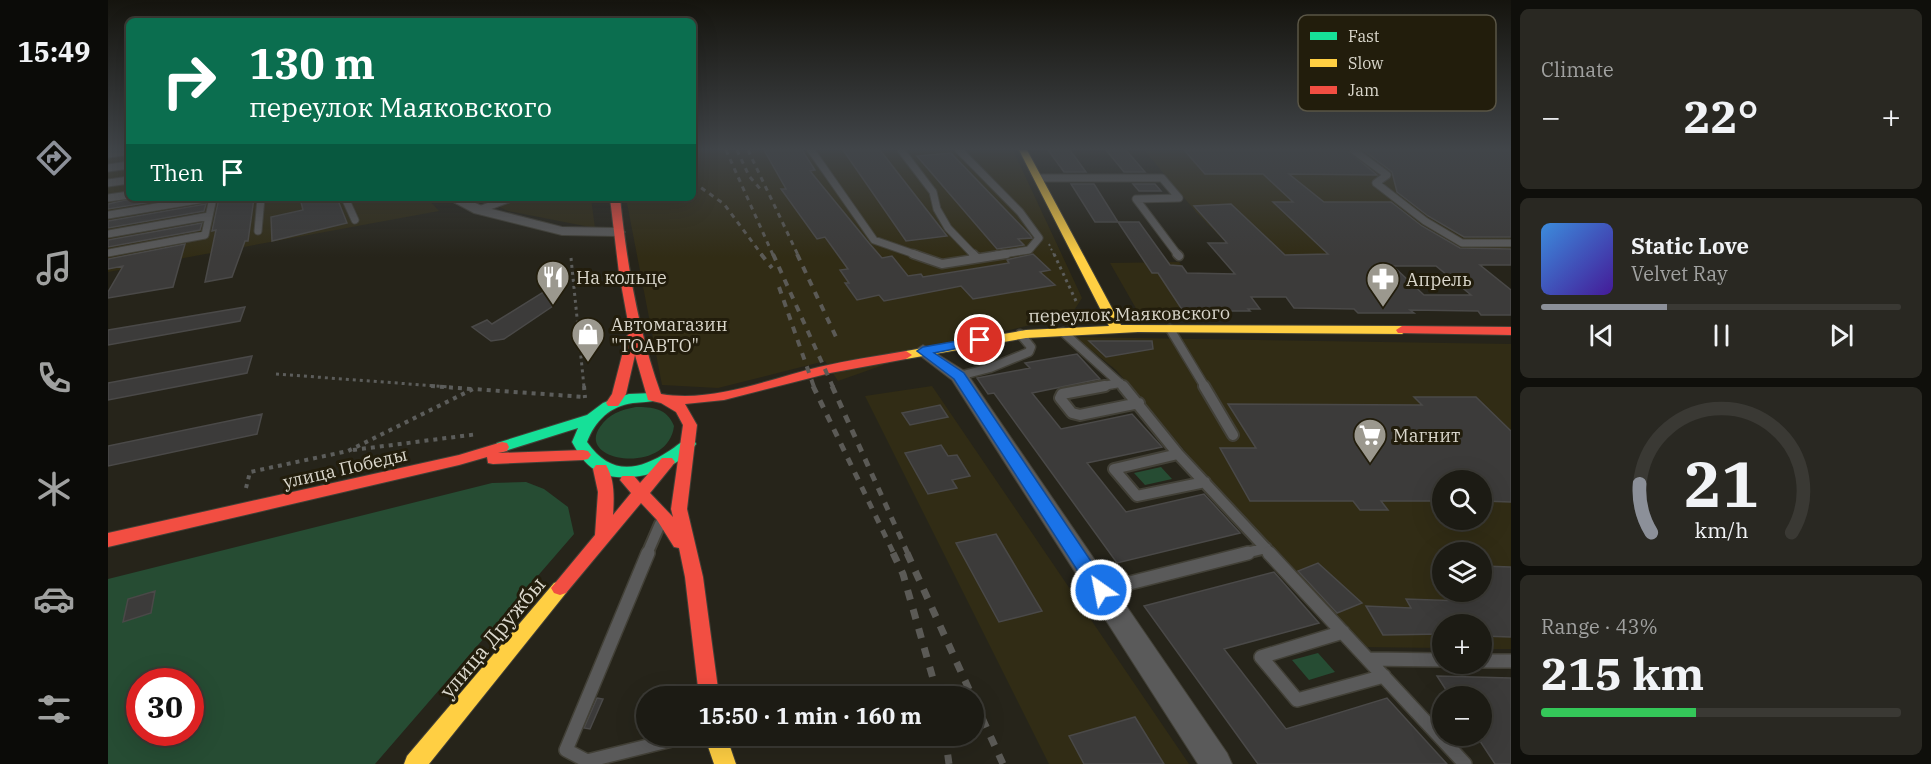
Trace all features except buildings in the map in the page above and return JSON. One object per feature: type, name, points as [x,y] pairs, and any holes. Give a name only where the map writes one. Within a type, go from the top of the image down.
[{"type":"main road","points":[[1042,186],[1100,309],[1117,329]]},
{"type":"main road","points":[[615,201],[618,232],[644,366],[660,398],[677,405],[698,426],[689,444],[681,474],[679,502],[680,521],[690,560],[708,686]]},
{"type":"main road","points":[[1023,334],[1080,316]]},
{"type":"main road","points":[[613,403],[619,393],[635,326]]},
{"type":"main road","name":"переулок Маяковского","points":[[755,389],[807,373],[1023,334],[1117,329],[1511,331]]},
{"type":"main road","points":[[689,444],[668,462],[649,470],[621,472],[601,468],[583,455],[579,442],[588,420],[613,403],[632,398],[696,401],[755,389]]},
{"type":"main road","points":[[721,408],[755,389]]},
{"type":"main road","name":"улица Победы","points":[[108,540],[459,460],[588,420]]},
{"type":"main road","points":[[459,460],[583,455]]},
{"type":"main road","name":"улица Дружбы","points":[[414,764],[640,491],[668,462]]},
{"type":"main road","points":[[601,468],[606,492],[603,536]]},
{"type":"main road","points":[[621,472],[663,516],[690,560]]},
{"type":"main road","points":[[718,746],[724,764]]},
{"type":"street","points":[[460,201],[479,210],[562,231],[618,232]]},
{"type":"street","points":[[923,351],[959,376],[1216,764]]},
{"type":"lane","points":[[836,186],[874,240],[942,264],[1029,250],[1039,238],[1020,212],[994,186]]},
{"type":"lane","points":[[928,186],[933,192],[937,209],[948,228],[977,258]]},
{"type":"lane","points":[[1169,186],[1179,198],[1136,199],[1179,256]]},
{"type":"lane","points":[[1379,186],[1434,227],[1462,243],[1511,243]]},
{"type":"lane","points":[[108,198],[126,195]]},
{"type":"lane","points":[[108,216],[194,201]]},
{"type":"lane","points":[[108,253],[205,235],[211,201]]},
{"type":"lane","points":[[258,231],[261,201]]},
{"type":"lane","points":[[346,201],[356,220]]},
{"type":"lane","points":[[479,210],[503,201]]},
{"type":"lane","points":[[108,234],[209,216]]},
{"type":"lane","points":[[1170,329],[1233,435]]},
{"type":"lane","points":[[1063,332],[1099,361],[1120,383],[1160,426],[1178,453],[1465,764]]},
{"type":"lane","points":[[959,376],[998,365],[1029,352],[1031,347],[1023,334]]},
{"type":"lane","points":[[1120,383],[1062,394],[1060,398],[1072,413],[1080,415],[1139,404]]},
{"type":"lane","points":[[1178,453],[1114,469],[1137,496],[1205,482]]},
{"type":"lane","points":[[648,746],[587,761],[566,750],[663,516]]},
{"type":"lane","points":[[1101,590],[1266,548]]},
{"type":"lane","points":[[1343,632],[1261,657],[1292,697],[1302,701],[1384,676]]},
{"type":"lane","points":[[1368,659],[1432,660]]},
{"type":"lane","points":[[1492,661],[1511,661]]},
{"type":"path","points":[[571,258],[585,398],[579,405]]},
{"type":"path","points":[[276,374],[585,398]]},
{"type":"path","points":[[348,451],[473,389]]},
{"type":"path","points":[[241,511],[250,472],[348,451],[484,433]]},
{"type":"shaded area","points":[[108,186],[126,186],[126,201],[430,201],[439,211],[108,272]]},
{"type":"shaded area","points":[[696,186],[1030,186],[1082,298],[1071,315],[923,351],[838,381],[825,361],[718,388],[662,385],[627,201],[696,201]]},
{"type":"shaded area","points":[[1174,186],[1511,186],[1511,265],[1250,267],[1196,212]]},
{"type":"shaded area","points":[[486,201],[591,201],[595,228],[508,211]]},
{"type":"shaded area","points":[[1179,262],[1215,313],[1138,312],[1110,263]]},
{"type":"shaded area","points":[[1075,337],[1511,344],[1511,649],[1492,649],[1492,614],[1432,614],[1432,648],[1359,647],[1272,553],[1116,370]]},
{"type":"shaded area","points":[[932,386],[1189,764],[1049,764],[865,396]]},
{"type":"green space","points":[[636,407],[653,408],[667,415],[674,426],[668,442],[656,452],[641,458],[611,455],[600,449],[596,439],[603,423],[615,413]]},
{"type":"green space","points":[[1161,467],[1172,479],[1145,485],[1134,473]]},
{"type":"green space","points":[[526,482],[544,489],[568,507],[574,534],[375,764],[108,764],[108,579],[492,483]]},
{"type":"green space","points":[[1318,653],[1335,672],[1309,680],[1292,660]]},
{"type":"railway","points":[[698,186],[724,204],[762,255]]},
{"type":"railway","points":[[742,186],[773,255]]},
{"type":"railway","points":[[757,186],[762,191]]},
{"type":"railway","points":[[765,186],[798,255]]},
{"type":"railway","points":[[761,254],[772,268]]},
{"type":"railway","points":[[773,254],[833,387]]},
{"type":"railway","points":[[797,254],[837,339]]},
{"type":"railway","points":[[779,287],[814,387]]},
{"type":"railway","points":[[813,386],[894,554]]},
{"type":"railway","points":[[832,386],[908,554]]},
{"type":"railway","points":[[893,553],[903,574],[935,686]]},
{"type":"railway","points":[[907,553],[967,686]]},
{"type":"railway","points":[[984,722],[1003,764]]},
{"type":"railway","points":[[947,746],[949,764]]},
{"type":"traffic: fast","points":[[653,397],[618,402],[608,406],[591,420],[579,442],[590,458],[602,467],[616,472],[631,473],[661,463],[689,444]]},
{"type":"traffic: fast","points":[[502,447],[588,420]]},
{"type":"traffic: slow","points":[[1042,186],[1117,329]]},
{"type":"traffic: slow","points":[[906,355],[1026,334],[1138,328],[1402,330]]},
{"type":"traffic: slow","points":[[415,764],[560,588]]},
{"type":"traffic: slow","points":[[719,746],[725,764]]},
{"type":"traffic: jam","points":[[615,201],[634,325],[655,397]]},
{"type":"traffic: jam","points":[[1402,330],[1511,331]]},
{"type":"traffic: jam","points":[[613,403],[619,394],[633,336]]},
{"type":"traffic: jam","points":[[666,400],[724,395],[851,364],[906,355]]},
{"type":"traffic: jam","points":[[653,397],[665,399],[682,409],[690,425],[679,509],[694,577],[708,686]]},
{"type":"traffic: jam","points":[[108,540],[459,460],[502,447]]},
{"type":"traffic: jam","points":[[493,459],[583,455]]},
{"type":"traffic: jam","points":[[560,588],[667,462]]},
{"type":"traffic: jam","points":[[601,469],[606,492],[603,536]]},
{"type":"traffic: jam","points":[[628,480],[663,516],[680,542]]},
{"type":"place","name":"На кольце","points":[[553,306]]},
{"type":"place","name":"Апрель","points":[[1383,308]]},
{"type":"place","name":"Автомагазин \"ТОАВТО\"","points":[[588,363]]},
{"type":"place","name":"Магнит","points":[[1370,464]]},
{"type":"route","points":[[980,340],[923,351],[959,376],[1101,590]]}]
